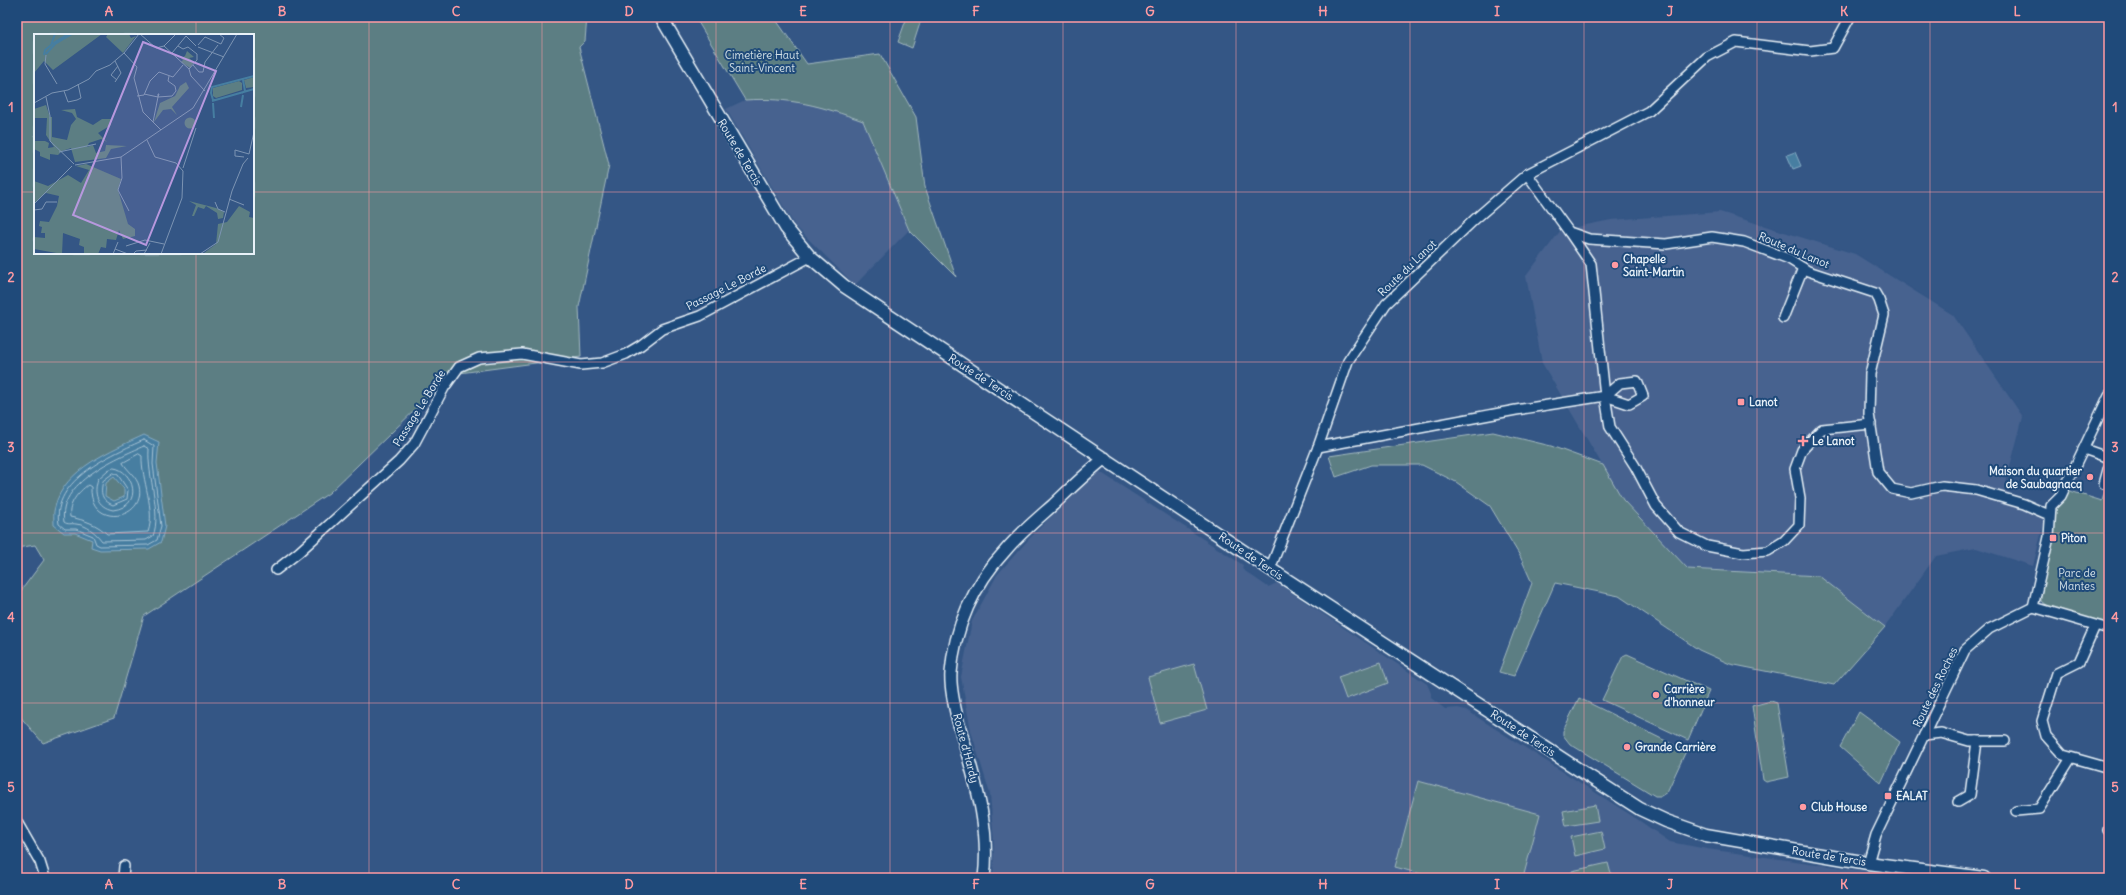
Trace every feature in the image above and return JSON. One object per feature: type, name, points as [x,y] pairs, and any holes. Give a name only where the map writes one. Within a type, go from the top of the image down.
[{"type":"main road","name":"Route de Tercis","points":[[661,17],[776,213],[810,257],[862,299],[1270,569],[1640,809],[1666,821],[1706,835],[1868,863],[1984,878]]},
{"type":"street","name":"Route du Lanot","points":[[1270,569],[1318,447],[1348,361],[1386,304],[1474,220],[1527,174],[1649,111],[1707,57],[1736,42],[1810,51],[1833,48],[1850,17]]},
{"type":"street","points":[[1527,174],[1591,264],[1604,396],[1610,427],[1635,466],[1656,506],[1679,532],[1707,546],[1743,553],[1768,551],[1784,541],[1799,525],[1800,498],[1795,469],[1802,450],[1822,429],[1871,424]]},
{"type":"street","name":"Route du Lanot","points":[[1569,232],[1589,239],[1666,244],[1712,237],[1744,242],[1789,259],[1803,268],[1874,293],[1880,300],[1884,315],[1870,374],[1871,424],[1878,472],[1892,489],[1911,493],[1942,486],[1976,490],[2024,504],[2049,515]]},
{"type":"street","name":"Passage Le Borde","points":[[276,570],[300,552],[399,461],[414,444],[444,388],[459,367],[479,358],[522,354],[581,366],[602,362],[626,354],[662,329],[700,316],[810,257]]},
{"type":"street","points":[[1784,318],[1803,268]]},
{"type":"street","points":[[2109,395],[2061,496],[2051,506],[2049,515],[2051,524],[2049,537],[2033,607],[2109,630]]},
{"type":"street","points":[[1318,447],[1516,410],[1604,396]]},
{"type":"street","points":[[2084,448],[2109,458]]},
{"type":"street","name":"Route d'Hardy","points":[[984,878],[984,840],[981,810],[976,782],[957,719],[950,674],[961,627],[973,595],[986,573],[1004,551],[1104,458]]},
{"type":"street","points":[[2104,484],[2109,466]]},
{"type":"street","name":"Route des Roches","points":[[1868,863],[1876,835],[1964,650],[1989,629],[2033,607]]},
{"type":"street","points":[[2095,626],[2079,662],[2058,673],[2042,721],[2046,736],[2063,755],[2109,768]]},
{"type":"street","points":[[1924,735],[1941,733],[1976,741],[2005,741]]},
{"type":"street","points":[[1958,802],[1970,795],[1976,741]]},
{"type":"street","points":[[2016,811],[2040,809],[2071,758]]},
{"type":"street","points":[[17,822],[40,862],[44,878]]},
{"type":"street","points":[[123,878],[124,866]]},
{"type":"shaded area","points":[[769,98],[819,105],[863,121],[909,230],[855,285],[795,226],[726,109],[745,100]]},
{"type":"shaded area","name":"Le Lanot","points":[[1720,212],[1855,254],[1953,315],[2023,417],[2004,490],[2047,511],[2033,566],[1976,548],[1936,556],[1885,627],[1819,576],[1688,569],[1623,500],[1542,363],[1526,276],[1561,230],[1611,220]]},
{"type":"shaded area","points":[[1097,470],[1243,565],[1242,569],[1268,587],[1277,583],[1427,684],[1431,693],[1431,698],[1445,709],[1458,708],[1466,710],[1637,819],[1670,842],[1707,849],[1917,878],[993,878],[994,844],[990,794],[971,731],[961,677],[972,621],[997,575],[1029,539]]},
{"type":"green space","points":[[17,17],[587,17],[585,41],[579,47],[609,165],[579,307],[581,357],[452,374],[329,493],[144,616],[114,718],[43,743],[17,713],[17,596],[44,560],[35,545],[17,548]]},
{"type":"green space","name":"Cimetière Haut Saint-Vincent","points":[[695,17],[774,17],[807,64],[880,54],[916,117],[925,187],[956,277],[909,230],[863,121],[819,107],[791,101],[761,99],[745,100]]},
{"type":"green space","points":[[907,17],[922,17],[912,48],[898,42]]},
{"type":"green space","points":[[1493,432],[1551,446],[1603,465],[1623,500],[1688,569],[1819,576],[1885,627],[1834,685],[1730,664],[1699,650],[1619,596],[1555,583],[1514,676],[1499,672],[1532,583],[1520,556],[1490,506],[1456,482],[1422,465],[1371,465],[1336,477],[1329,456]]},
{"type":"green space","name":"Parc de Mantes","points":[[2109,477],[2109,625],[2048,607],[2041,601],[2041,591],[2055,523],[2052,512],[2067,490],[2102,501]]},
{"type":"green space","name":"Carrière d'honneur","points":[[1627,654],[1709,691],[1688,740],[1602,700],[1623,656]]},
{"type":"green space","points":[[1381,662],[1388,683],[1346,699],[1338,677]]},
{"type":"green space","points":[[1194,664],[1207,710],[1160,723],[1148,677]]},
{"type":"green space","name":"Grande Carrière","points":[[1579,698],[1686,751],[1667,792],[1661,796],[1655,796],[1570,744],[1563,735],[1563,731]]},
{"type":"green space","points":[[1771,701],[1777,703],[1789,777],[1766,782],[1763,780],[1752,706]]},
{"type":"green space","points":[[1859,712],[1900,742],[1881,783],[1840,747]]},
{"type":"green space","points":[[1418,781],[1540,814],[1523,878],[1436,878],[1395,867]]},
{"type":"green space","points":[[1595,805],[1598,821],[1566,826],[1563,811]]},
{"type":"green space","points":[[1601,831],[1605,849],[1575,856],[1571,837]]},
{"type":"green space","points":[[1608,863],[1612,878],[1573,878],[1572,871]]},
{"type":"water","points":[[1795,152],[1801,166],[1793,169],[1787,155]]},
{"type":"water","points":[[144,435],[159,442],[157,463],[165,526],[161,542],[149,549],[100,550],[91,547],[92,540],[75,533],[64,533],[54,525],[55,507],[60,494],[68,482],[79,471],[105,454]],"holes":[[[114,477],[124,489],[124,497],[114,501],[105,496],[106,483]]]},
{"type":"place","name":"Chapelle Saint-Martin","points":[[1615,265]]},
{"type":"place","name":"Lanot","points":[[1741,402]]},
{"type":"place","name":"Le Lanot","points":[[1803,441]]},
{"type":"place","name":"Maison du quartier de Saubagnacq","points":[[2090,477]]},
{"type":"place","name":"Piton","points":[[2053,538]]},
{"type":"place","name":"Carrière d'honneur","points":[[1656,695]]},
{"type":"place","name":"Grande Carrière","points":[[1627,747]]},
{"type":"place","name":"EALAT","points":[[1888,796]]},
{"type":"place","name":"Club House","points":[[1803,807]]}]
